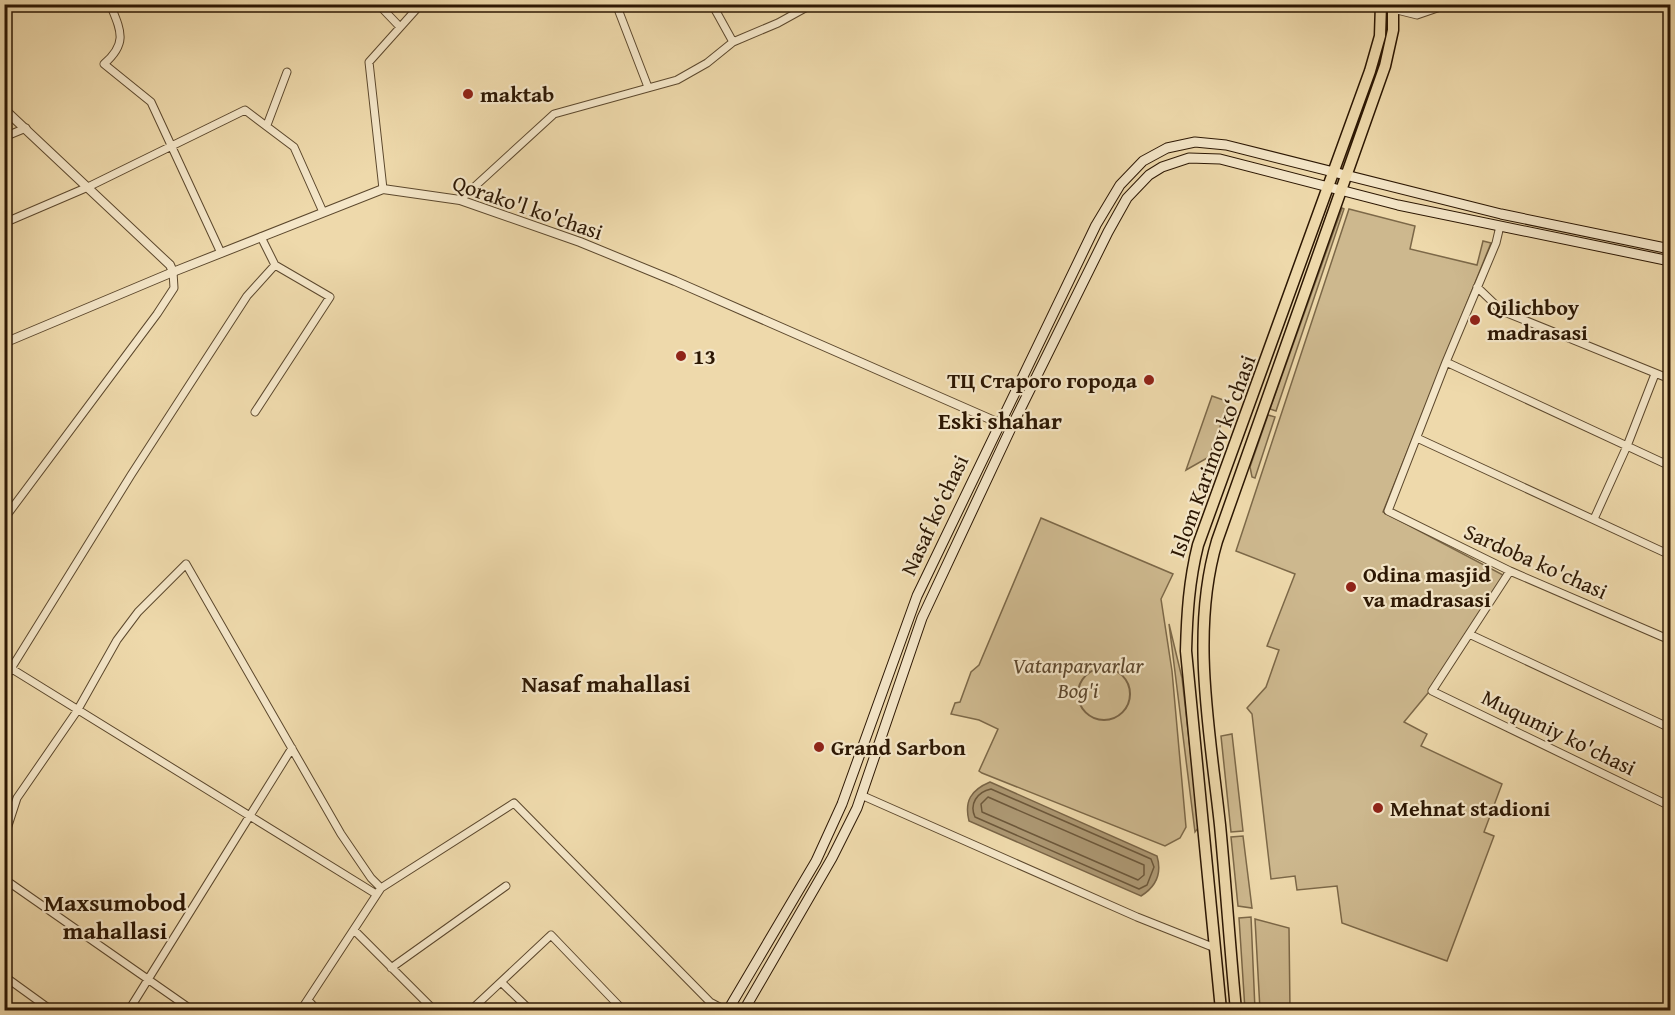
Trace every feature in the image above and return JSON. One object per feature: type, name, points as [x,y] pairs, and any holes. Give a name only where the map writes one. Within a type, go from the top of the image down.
[{"type":"main road","name":"Islom Karimov ko‘chasi","points":[[1221,1011],[1186,651],[1187,600],[1191,574],[1198,545],[1373,62],[1380,36],[1381,4]]},
{"type":"main road","name":"Islom Karimov ko‘chasi","points":[[1236,1011],[1204,665],[1206,587],[1210,566],[1385,66],[1393,30],[1393,7]]},
{"type":"main road","name":"Nasaf ko‘chasi","points":[[727,1011],[820,851],[842,804],[917,596],[999,423],[1096,225],[1125,176],[1143,160],[1167,148],[1196,142],[1211,142],[1501,214],[1671,249]]},
{"type":"main road","name":"Nasaf ko‘chasi","points":[[744,1011],[832,858],[861,795],[922,618],[1011,428],[1084,279],[1127,198],[1149,175],[1177,161],[1203,157],[1220,159],[1398,205],[1671,261]]},
{"type":"main road","points":[[1609,249],[1612,237]]},
{"type":"main road","points":[[1073,273],[1084,279]]},
{"type":"main road","points":[[1195,746],[1211,745]]},
{"type":"street","points":[[110,4],[121,32],[117,52],[104,64],[151,102],[221,253]]},
{"type":"street","points":[[378,4],[400,27]]},
{"type":"street","points":[[383,189],[369,62],[421,4]]},
{"type":"street","points":[[616,4],[648,87]]},
{"type":"street","points":[[712,4],[733,42]]},
{"type":"street","points":[[460,200],[554,114],[677,80],[707,63],[733,42],[778,23],[807,7],[805,4]]},
{"type":"street","points":[[1393,7],[1417,15],[1449,4]]},
{"type":"street","points":[[267,125],[287,72]]},
{"type":"street","points":[[4,109],[88,187],[173,272],[174,288],[4,519]]},
{"type":"street","points":[[4,223],[88,187],[245,110],[294,147],[323,212]]},
{"type":"street","points":[[4,137],[26,128]]},
{"type":"street","name":"Qorako'l ko'chasi","points":[[4,343],[173,272],[383,189],[460,200],[580,243],[675,281],[999,423]]},
{"type":"street","points":[[1500,226],[1496,243],[1417,438],[1671,555]]},
{"type":"street","points":[[255,412],[330,297],[274,265],[261,237]]},
{"type":"street","points":[[4,680],[144,455],[247,296],[274,265]]},
{"type":"street","points":[[1477,287],[1502,311],[1671,380]]},
{"type":"street","points":[[1446,362],[1671,466]]},
{"type":"street","points":[[1594,519],[1627,446],[1655,374]]},
{"type":"street","points":[[999,423],[1011,428]]},
{"type":"street","name":"Sardoba ko'chasi","points":[[1417,438],[1388,511],[1510,572],[1671,640]]},
{"type":"street","points":[[4,838],[17,798],[77,711],[117,640],[131,621],[186,564],[341,834],[378,891]]},
{"type":"street","points":[[1510,572],[1469,634],[1671,728]]},
{"type":"street","name":"Muqumiy ko'chasi","points":[[1469,634],[1432,691],[1671,806]]},
{"type":"street","points":[[12,669],[77,711],[378,891]]},
{"type":"street","points":[[129,1011],[252,817],[292,748]]},
{"type":"street","points":[[861,795],[1137,917],[1215,948]]},
{"type":"street","points":[[301,1011],[378,891],[514,803],[710,1002],[727,1011]]},
{"type":"street","points":[[10,883],[192,1011]]},
{"type":"street","points":[[391,968],[506,886]]},
{"type":"street","points":[[354,930],[434,1011]]},
{"type":"street","points":[[471,1011],[551,935],[623,1011]]},
{"type":"street","points":[[4,976],[51,1011]]},
{"type":"street","points":[[501,982],[530,1011]]},
{"type":"street","points":[[308,1000],[317,1011]]},
{"type":"green space","points":[[1342,208],[1344,209],[1276,411],[1270,409]]},
{"type":"green space","points":[[1349,209],[1415,226],[1410,249],[1477,265],[1483,241],[1491,243],[1383,512],[1505,576],[1433,687],[1404,722],[1427,734],[1421,746],[1502,784],[1484,832],[1494,836],[1447,961],[1342,923],[1337,886],[1297,890],[1295,876],[1271,879],[1252,714],[1247,708],[1266,687],[1279,650],[1267,646],[1295,574],[1236,551]]},
{"type":"green space","points":[[1212,396],[1229,402],[1209,457],[1186,470]]},
{"type":"green space","points":[[1268,415],[1275,417],[1255,478],[1252,477],[1250,467]]},
{"type":"green space","name":"Vatanparvarlar Bog'i","points":[[1041,518],[1173,574],[1161,599],[1172,671],[1186,827],[1180,838],[1165,846],[982,773],[979,771],[998,729],[979,720],[951,714],[955,703],[960,702],[971,672],[979,665]]},
{"type":"green space","points":[[1169,624],[1182,678],[1199,827],[1195,832]]},
{"type":"green space","points":[[1232,734],[1243,831],[1231,832],[1221,736]]},
{"type":"green space","points":[[1243,836],[1252,908],[1238,906],[1231,837]]},
{"type":"green space","points":[[1251,917],[1255,1010],[1245,1010],[1239,918]]},
{"type":"green space","points":[[1255,919],[1289,928],[1290,1010],[1260,1010]]},
{"type":"water","points":[[990,782],[1157,856],[1159,868],[1157,879],[1141,896],[969,821],[970,797]]},
{"type":"waterway","points":[[1099,668],[1109,668],[1123,675],[1130,694],[1123,713],[1109,720],[1099,720],[1089,716],[1082,709],[1078,699],[1078,689],[1082,679],[1089,672],[1099,668]]},
{"type":"place","name":"maktab","points":[[468,94]]},
{"type":"place","name":"Qilichboy madrasasi","points":[[1475,320]]},
{"type":"place","name":"13","points":[[681,356]]},
{"type":"place","name":"ТЦ Старого города","points":[[1149,380]]},
{"type":"place","name":"Odina masjid va madrasasi","points":[[1351,587]]},
{"type":"place","name":"Grand Sarbon","points":[[819,747]]},
{"type":"place","name":"Mehnat stadioni","points":[[1378,808]]},
{"type":"district","name":"Eski shahar","points":[[1000,420]]},
{"type":"district","name":"Nasaf mahallasi","points":[[606,683]]},
{"type":"district","name":"Maxsumobod mahallasi","points":[[115,916]]}]
